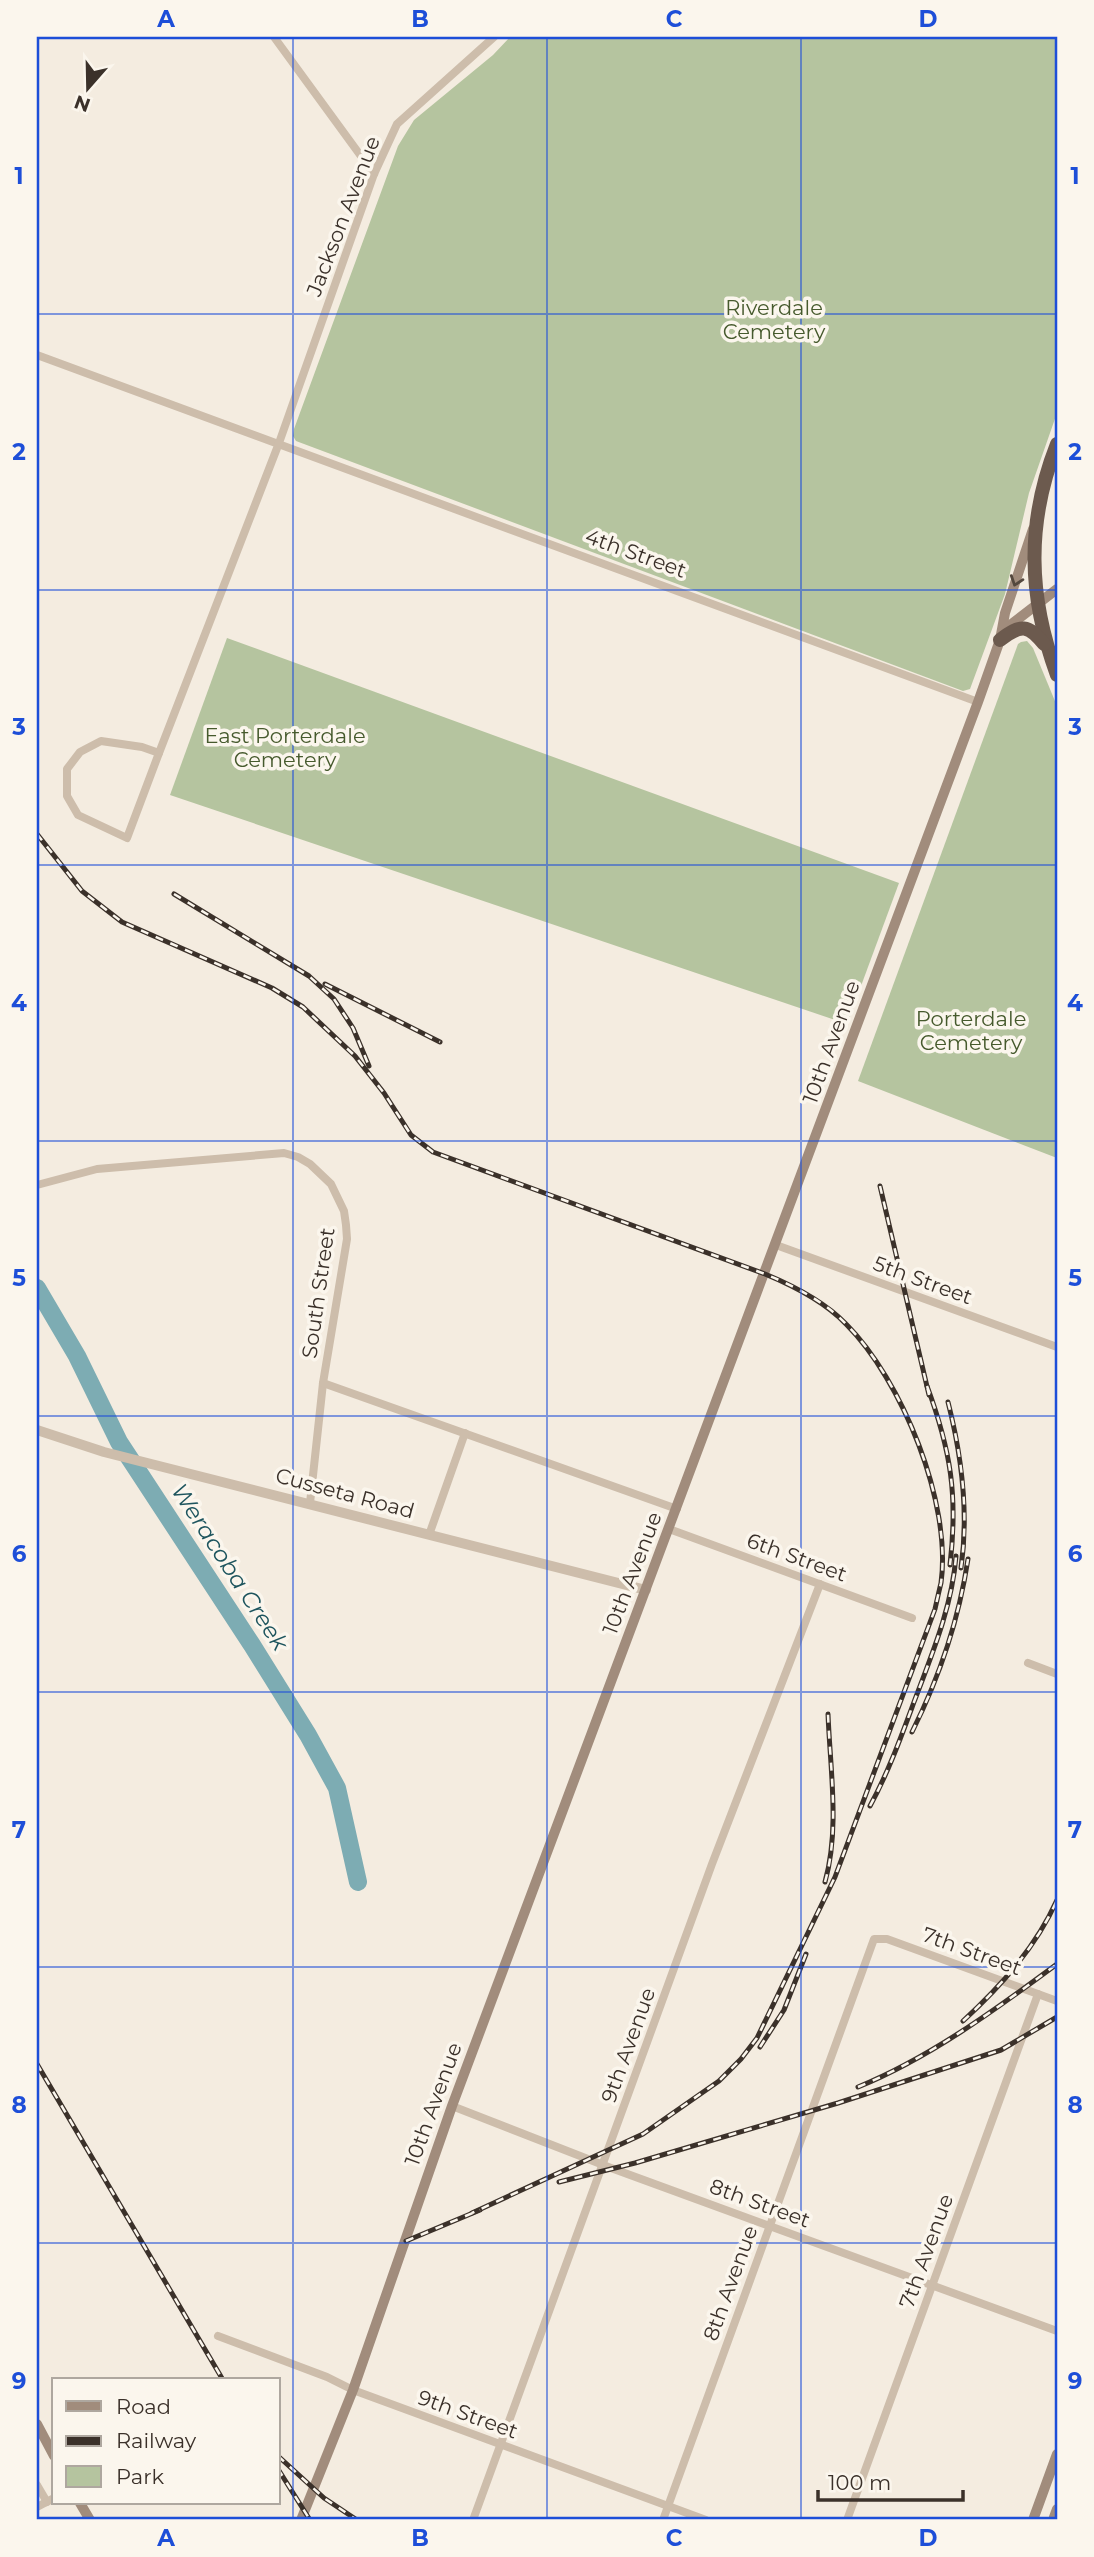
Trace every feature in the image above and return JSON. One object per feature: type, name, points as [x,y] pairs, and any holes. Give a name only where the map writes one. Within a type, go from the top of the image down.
[{"type":"highway","points":[[1057,444],[1048,467],[1035,524],[1034,563],[1038,603],[1047,647],[1057,675]]},
{"type":"highway","points":[[1000,640],[1014,629],[1026,628],[1033,631],[1047,647]]},
{"type":"main road","name":"10th Avenue","points":[[301,2520],[353,2390],[452,2106],[978,702],[1000,640],[1004,613],[1035,524]]},
{"type":"main road","name":"10th Avenue","points":[[1000,640],[1009,626],[1057,589]]},
{"type":"main road","points":[[37,2424],[52,2451]]},
{"type":"main road","points":[[1033,2520],[1057,2454]]},
{"type":"main road","points":[[81,2504],[90,2520]]},
{"type":"main road","points":[[1053,2520],[1057,2509]]},
{"type":"street","points":[[274,37],[374,174]]},
{"type":"street","name":"Jackson Avenue","points":[[159,752],[100,741],[80,751],[67,769],[67,796],[78,815],[127,838],[279,443],[374,174],[397,124],[494,37]]},
{"type":"street","name":"4th Street","points":[[37,355],[978,702]]},
{"type":"street","name":"South Street","points":[[37,1185],[97,1169],[284,1153],[298,1157],[310,1164],[331,1184],[338,1197],[346,1225],[347,1239],[323,1383],[677,1509]]},
{"type":"street","name":"5th Street","points":[[776,1245],[1057,1347]]},
{"type":"street","points":[[310,1503],[323,1383]]},
{"type":"street","name":"Cusseta Road","points":[[37,1430],[157,1466],[646,1590]]},
{"type":"street","points":[[429,1535],[465,1433]]},
{"type":"street","name":"6th Street","points":[[670,1529],[912,1618]]},
{"type":"street","name":"9th Avenue","points":[[473,2520],[712,1864],[820,1584]]},
{"type":"street","points":[[1028,1663],[1057,1674]]},
{"type":"street","name":"7th Street","points":[[874,1939],[887,1938],[1057,2001]]},
{"type":"street","name":"8th Avenue","points":[[663,2520],[874,1939]]},
{"type":"street","name":"7th Avenue","points":[[846,2520],[1038,1994]]},
{"type":"street","name":"8th Street","points":[[452,2106],[603,2165],[1057,2331]]},
{"type":"street","name":"9th Street","points":[[218,2336],[327,2376],[353,2390],[706,2520]]},
{"type":"street","points":[[37,2485],[50,2500],[37,2507]]},
{"type":"green space","name":"Riverdale Cemetery","points":[[510,37],[1057,37],[1057,413],[1029,493],[1005,594],[970,689],[963,691],[296,441],[293,436],[294,429],[398,146],[414,120],[493,55]]},
{"type":"green space","name":"East Porterdale Cemetery","points":[[227,638],[899,883],[847,1024],[170,795]]},
{"type":"green space","name":"Porterdale Cemetery","points":[[1027,641],[1033,648],[1057,706],[1057,1158],[858,1081],[1018,644]]},
{"type":"waterway","name":"Weracoba Creek","points":[[37,1288],[77,1356],[119,1442],[252,1645],[308,1735],[337,1788],[358,1882]]},
{"type":"railway","points":[[37,834],[82,891],[122,922],[272,988],[303,1007],[355,1056],[384,1093],[411,1135],[433,1152],[765,1274],[798,1289],[828,1308],[867,1348],[886,1377],[904,1409],[931,1481],[939,1517],[942,1551],[941,1583],[935,1609],[835,1877],[757,2038],[719,2081],[643,2134],[472,2213]]},
{"type":"railway","points":[[174,894],[309,976],[334,999],[353,1028],[369,1066]]},
{"type":"railway","points":[[325,984],[440,1042]]},
{"type":"railway","points":[[880,1186],[929,1395]]},
{"type":"railway","points":[[927,1386],[942,1432],[953,1495],[950,1565]]},
{"type":"railway","points":[[948,1402],[963,1485],[961,1568]]},
{"type":"railway","points":[[870,1806],[894,1755],[934,1648],[946,1612],[956,1556]]},
{"type":"railway","points":[[912,1732],[947,1648],[968,1559]]},
{"type":"railway","points":[[825,1882],[830,1862],[833,1820],[828,1714]]},
{"type":"railway","points":[[963,2021],[991,1994],[1028,1950],[1057,1900]]},
{"type":"railway","points":[[760,2047],[784,2010],[806,1954]]},
{"type":"railway","points":[[858,2087],[936,2047],[1057,1964]]},
{"type":"railway","points":[[559,2182],[635,2163],[838,2103],[1001,2050],[1057,2017]]},
{"type":"railway","points":[[37,2064],[222,2378]]},
{"type":"railway","points":[[406,2241],[480,2210]]},
{"type":"railway","points":[[280,2458],[324,2498],[357,2520]]},
{"type":"railway","points":[[280,2472],[310,2520]]}]
